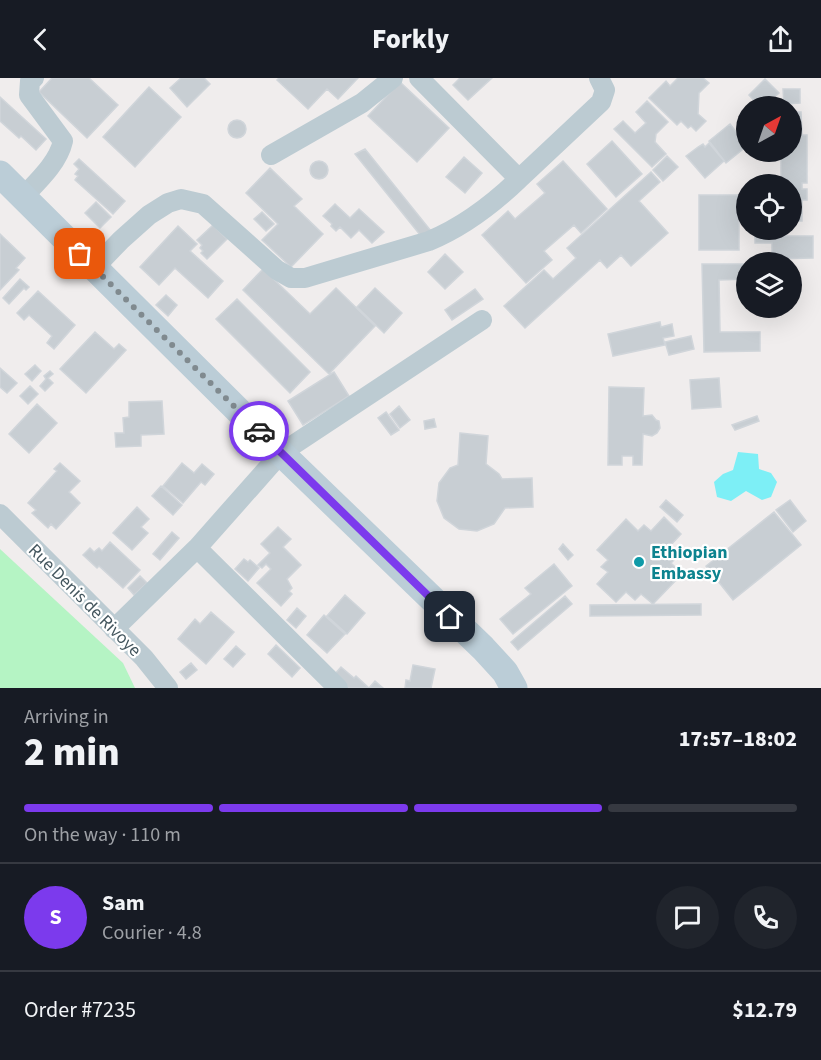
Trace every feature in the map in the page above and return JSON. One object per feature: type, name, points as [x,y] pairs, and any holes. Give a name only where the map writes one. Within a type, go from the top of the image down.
[{"type":"street","points":[[23,197],[46,172],[61,149],[63,141],[29,95],[30,81],[34,78]]},
{"type":"street","points":[[271,155],[362,103],[393,78]]},
{"type":"street","points":[[419,78],[519,179]]},
{"type":"street","points":[[94,268],[149,215],[168,202],[181,199],[203,204],[291,278],[305,278],[429,241],[470,220],[505,193],[601,102],[605,90],[599,78]]},
{"type":"street","points":[[1,177],[483,648],[505,672],[514,688]]},
{"type":"street","points":[[114,629],[197,548],[281,453],[482,320]]},
{"type":"street","name":"Rue Denis de Rivoye","points":[[0,514],[144,658],[168,688]]},
{"type":"street","points":[[197,548],[338,688]]},
{"type":"green space","points":[[0,549],[123,663],[135,688],[0,688]]},
{"type":"water","points":[[738,452],[758,454],[759,469],[771,473],[777,482],[771,497],[762,500],[746,491],[731,501],[717,497],[714,482],[723,474],[733,470]]},
{"type":"building","points":[[52,78],[89,78],[118,105],[87,138],[39,92]]},
{"type":"building","points":[[181,78],[204,78],[210,84],[187,107],[170,88]]},
{"type":"building","points":[[279,78],[358,78],[338,99],[327,89],[308,109],[277,80]]},
{"type":"building","points":[[460,78],[492,78],[468,100],[453,85]]},
{"type":"building","points":[[678,78],[703,78],[709,83],[699,93],[698,114],[706,121],[696,131],[691,126],[688,128],[681,121],[677,125],[649,98],[666,81],[670,86]]},
{"type":"building","points":[[765,79],[779,93],[776,96],[749,95]]},
{"type":"building","points":[[400,82],[449,128],[417,162],[368,116]]},
{"type":"building","points":[[149,87],[181,117],[135,167],[103,137]]},
{"type":"building","points":[[783,89],[800,89],[800,96],[783,96]]},
{"type":"building","points":[[0,97],[46,139],[36,150],[0,121]]},
{"type":"building","points":[[647,101],[668,122],[656,134],[655,142],[666,154],[652,167],[614,129],[623,121],[635,133],[646,123],[636,112]]},
{"type":"building","points":[[237,120],[243,123],[246,129],[243,135],[237,138],[231,135],[228,129],[231,123]]},
{"type":"building","points":[[730,124],[736,132],[736,155],[726,163],[709,141]]},
{"type":"building","points":[[802,135],[807,135],[807,183],[802,183],[802,174],[781,174],[781,162],[802,162]]},
{"type":"building","points":[[612,141],[642,174],[616,197],[587,164]]},
{"type":"building","points":[[709,143],[724,161],[705,178],[686,156],[703,144],[705,147]]},
{"type":"building","points":[[365,149],[431,231],[421,236],[355,154]]},
{"type":"building","points":[[667,156],[678,167],[663,181],[653,170]]},
{"type":"building","points":[[464,157],[482,173],[465,193],[446,177]]},
{"type":"building","points":[[79,159],[125,201],[113,214],[75,180],[78,176],[75,174],[79,169],[74,164]]},
{"type":"building","points":[[319,161],[325,164],[328,170],[325,176],[319,179],[313,176],[310,170],[313,164]]},
{"type":"building","points":[[563,161],[607,209],[581,233],[574,225],[544,251],[552,260],[526,283],[482,235],[508,211],[515,219],[545,193],[537,184]]},
{"type":"building","points":[[270,168],[302,199],[294,206],[323,234],[291,267],[262,240],[278,224],[246,193]]},
{"type":"building","points":[[651,172],[660,182],[639,201],[668,233],[631,266],[621,255],[607,268],[600,260],[525,328],[504,306],[544,270],[553,279],[576,258],[567,248]]},
{"type":"building","points":[[802,189],[807,189],[807,200],[802,200]]},
{"type":"building","points":[[699,195],[736,195],[736,240],[739,240],[739,250],[699,250]]},
{"type":"building","points":[[96,202],[111,217],[100,228],[85,213]]},
{"type":"building","points":[[335,204],[350,218],[359,209],[384,232],[372,243],[359,230],[351,238],[340,227],[336,231],[323,216]]},
{"type":"building","points":[[262,212],[274,224],[266,231],[254,219]]},
{"type":"building","points":[[213,225],[227,239],[207,259],[201,253],[202,245],[197,240]]},
{"type":"building","points":[[178,226],[197,244],[190,251],[223,281],[208,298],[175,268],[159,285],[140,267]]},
{"type":"building","points":[[0,234],[25,258],[16,268],[19,270],[0,290]]},
{"type":"building","points":[[802,236],[813,236],[813,258],[802,258],[802,252],[772,252],[772,243],[755,243],[755,240],[802,240]]},
{"type":"building","points":[[445,254],[463,272],[445,289],[428,272]]},
{"type":"building","points":[[702,264],[736,264],[736,279],[719,280],[720,332],[760,332],[760,351],[704,352]]},
{"type":"building","points":[[263,269],[310,314],[336,288],[375,326],[329,374],[243,290]]},
{"type":"building","points":[[20,279],[29,287],[26,290],[24,288],[9,304],[3,298]]},
{"type":"building","points":[[375,288],[402,313],[384,333],[357,307]]},
{"type":"building","points":[[475,289],[483,299],[452,320],[445,310]]},
{"type":"building","points":[[38,291],[75,325],[54,349],[47,343],[52,336],[29,315],[24,320],[17,313]]},
{"type":"building","points":[[166,295],[177,305],[168,316],[156,305]]},
{"type":"building","points":[[237,299],[310,372],[290,393],[216,319]]},
{"type":"building","points":[[660,322],[661,327],[672,324],[674,336],[663,338],[665,345],[613,356],[608,334]]},
{"type":"building","points":[[95,332],[114,349],[119,344],[126,350],[86,393],[60,369]]},
{"type":"building","points":[[691,336],[694,349],[669,355],[665,342]]},
{"type":"building","points":[[35,365],[41,371],[32,381],[25,374]]},
{"type":"building","points":[[0,368],[17,383],[7,393],[0,387]]},
{"type":"building","points":[[50,371],[53,374],[48,378],[53,383],[45,391],[40,386],[46,379],[44,376]]},
{"type":"building","points":[[334,372],[349,396],[303,425],[288,401]]},
{"type":"building","points":[[719,378],[721,407],[692,409],[690,380]]},
{"type":"building","points":[[30,386],[38,394],[28,404],[20,396]]},
{"type":"building","points":[[609,387],[644,388],[643,416],[652,415],[659,421],[660,428],[657,433],[652,436],[643,434],[642,465],[633,465],[633,456],[622,456],[622,465],[608,465]]},
{"type":"building","points":[[162,401],[164,434],[141,435],[141,446],[116,447],[115,433],[124,433],[123,418],[129,417],[129,402]]},
{"type":"building","points":[[37,404],[57,423],[29,453],[9,434]]},
{"type":"building","points":[[399,406],[410,420],[400,428],[390,414]]},
{"type":"building","points":[[386,412],[399,430],[391,435],[378,418]]},
{"type":"building","points":[[757,416],[759,421],[735,430],[732,425]]},
{"type":"building","points":[[434,419],[436,427],[425,429],[424,421]]},
{"type":"building","points":[[460,433],[488,436],[486,464],[502,479],[532,478],[533,507],[505,508],[494,524],[477,531],[459,529],[444,518],[437,501],[439,483],[450,468],[458,465]]},
{"type":"building","points":[[60,463],[80,481],[69,492],[80,503],[56,529],[51,524],[48,528],[32,513],[36,510],[28,503],[57,471],[54,469]]},
{"type":"building","points":[[182,463],[194,473],[202,464],[214,474],[205,485],[201,482],[183,503],[163,486]]},
{"type":"building","points":[[161,486],[182,505],[173,515],[152,496]]},
{"type":"building","points":[[666,500],[683,515],[677,522],[660,507]]},
{"type":"building","points":[[790,500],[806,521],[793,532],[776,510]]},
{"type":"building","points":[[137,507],[149,519],[141,527],[148,533],[132,550],[113,533]]},
{"type":"building","points":[[774,512],[801,545],[733,600],[706,566]]},
{"type":"building","name":"Ethiopian Embassy","points":[[664,517],[681,534],[669,547],[678,556],[671,563],[682,574],[653,604],[641,594],[635,600],[626,592],[616,602],[597,584],[608,572],[601,567],[608,560],[597,550],[626,519],[638,531],[644,525],[651,531]]},
{"type":"building","points":[[278,527],[291,539],[283,547],[301,565],[287,579],[292,588],[289,591],[292,594],[281,606],[257,583],[271,569],[266,564],[262,568],[258,565],[270,553],[261,544]]},
{"type":"building","points":[[172,532],[179,538],[160,560],[153,554]]},
{"type":"building","points":[[110,542],[140,570],[123,588],[83,555],[90,548],[94,552],[99,548],[102,551]]},
{"type":"building","points":[[563,544],[573,555],[568,560],[559,549]]},
{"type":"building","points":[[244,559],[248,562],[250,560],[259,568],[248,581],[235,569]]},
{"type":"building","points":[[554,564],[572,586],[513,634],[500,619],[531,594],[525,588]]},
{"type":"building","points":[[140,576],[147,583],[134,595],[128,588]]},
{"type":"building","points":[[345,595],[365,613],[347,634],[327,616]]},
{"type":"building","points":[[565,596],[572,604],[518,650],[511,642]]},
{"type":"building","points":[[701,604],[701,615],[590,616],[590,605]]},
{"type":"building","points":[[297,608],[306,616],[296,628],[287,620]]},
{"type":"building","points":[[211,612],[234,632],[206,664],[178,639],[195,619],[200,624]]},
{"type":"building","points":[[324,615],[345,634],[327,653],[307,635]]},
{"type":"building","points":[[276,645],[300,668],[292,677],[268,654]]},
{"type":"building","points":[[236,646],[245,654],[233,667],[224,659]]},
{"type":"building","points":[[191,663],[197,670],[186,679],[180,672]]},
{"type":"building","points":[[413,665],[435,669],[431,688],[405,688],[406,680],[410,681]]},
{"type":"building","points":[[341,667],[354,678],[356,676],[369,688],[348,688],[334,675]]},
{"type":"building","points":[[375,681],[383,688],[369,688]]},
{"type":"way so far","points":[[80,254],[259,431]]},
{"type":"place","name":"Ethiopian Embassy","points":[[639,562]]},
{"type":"route","points":[[259,431],[450,617]]}]
